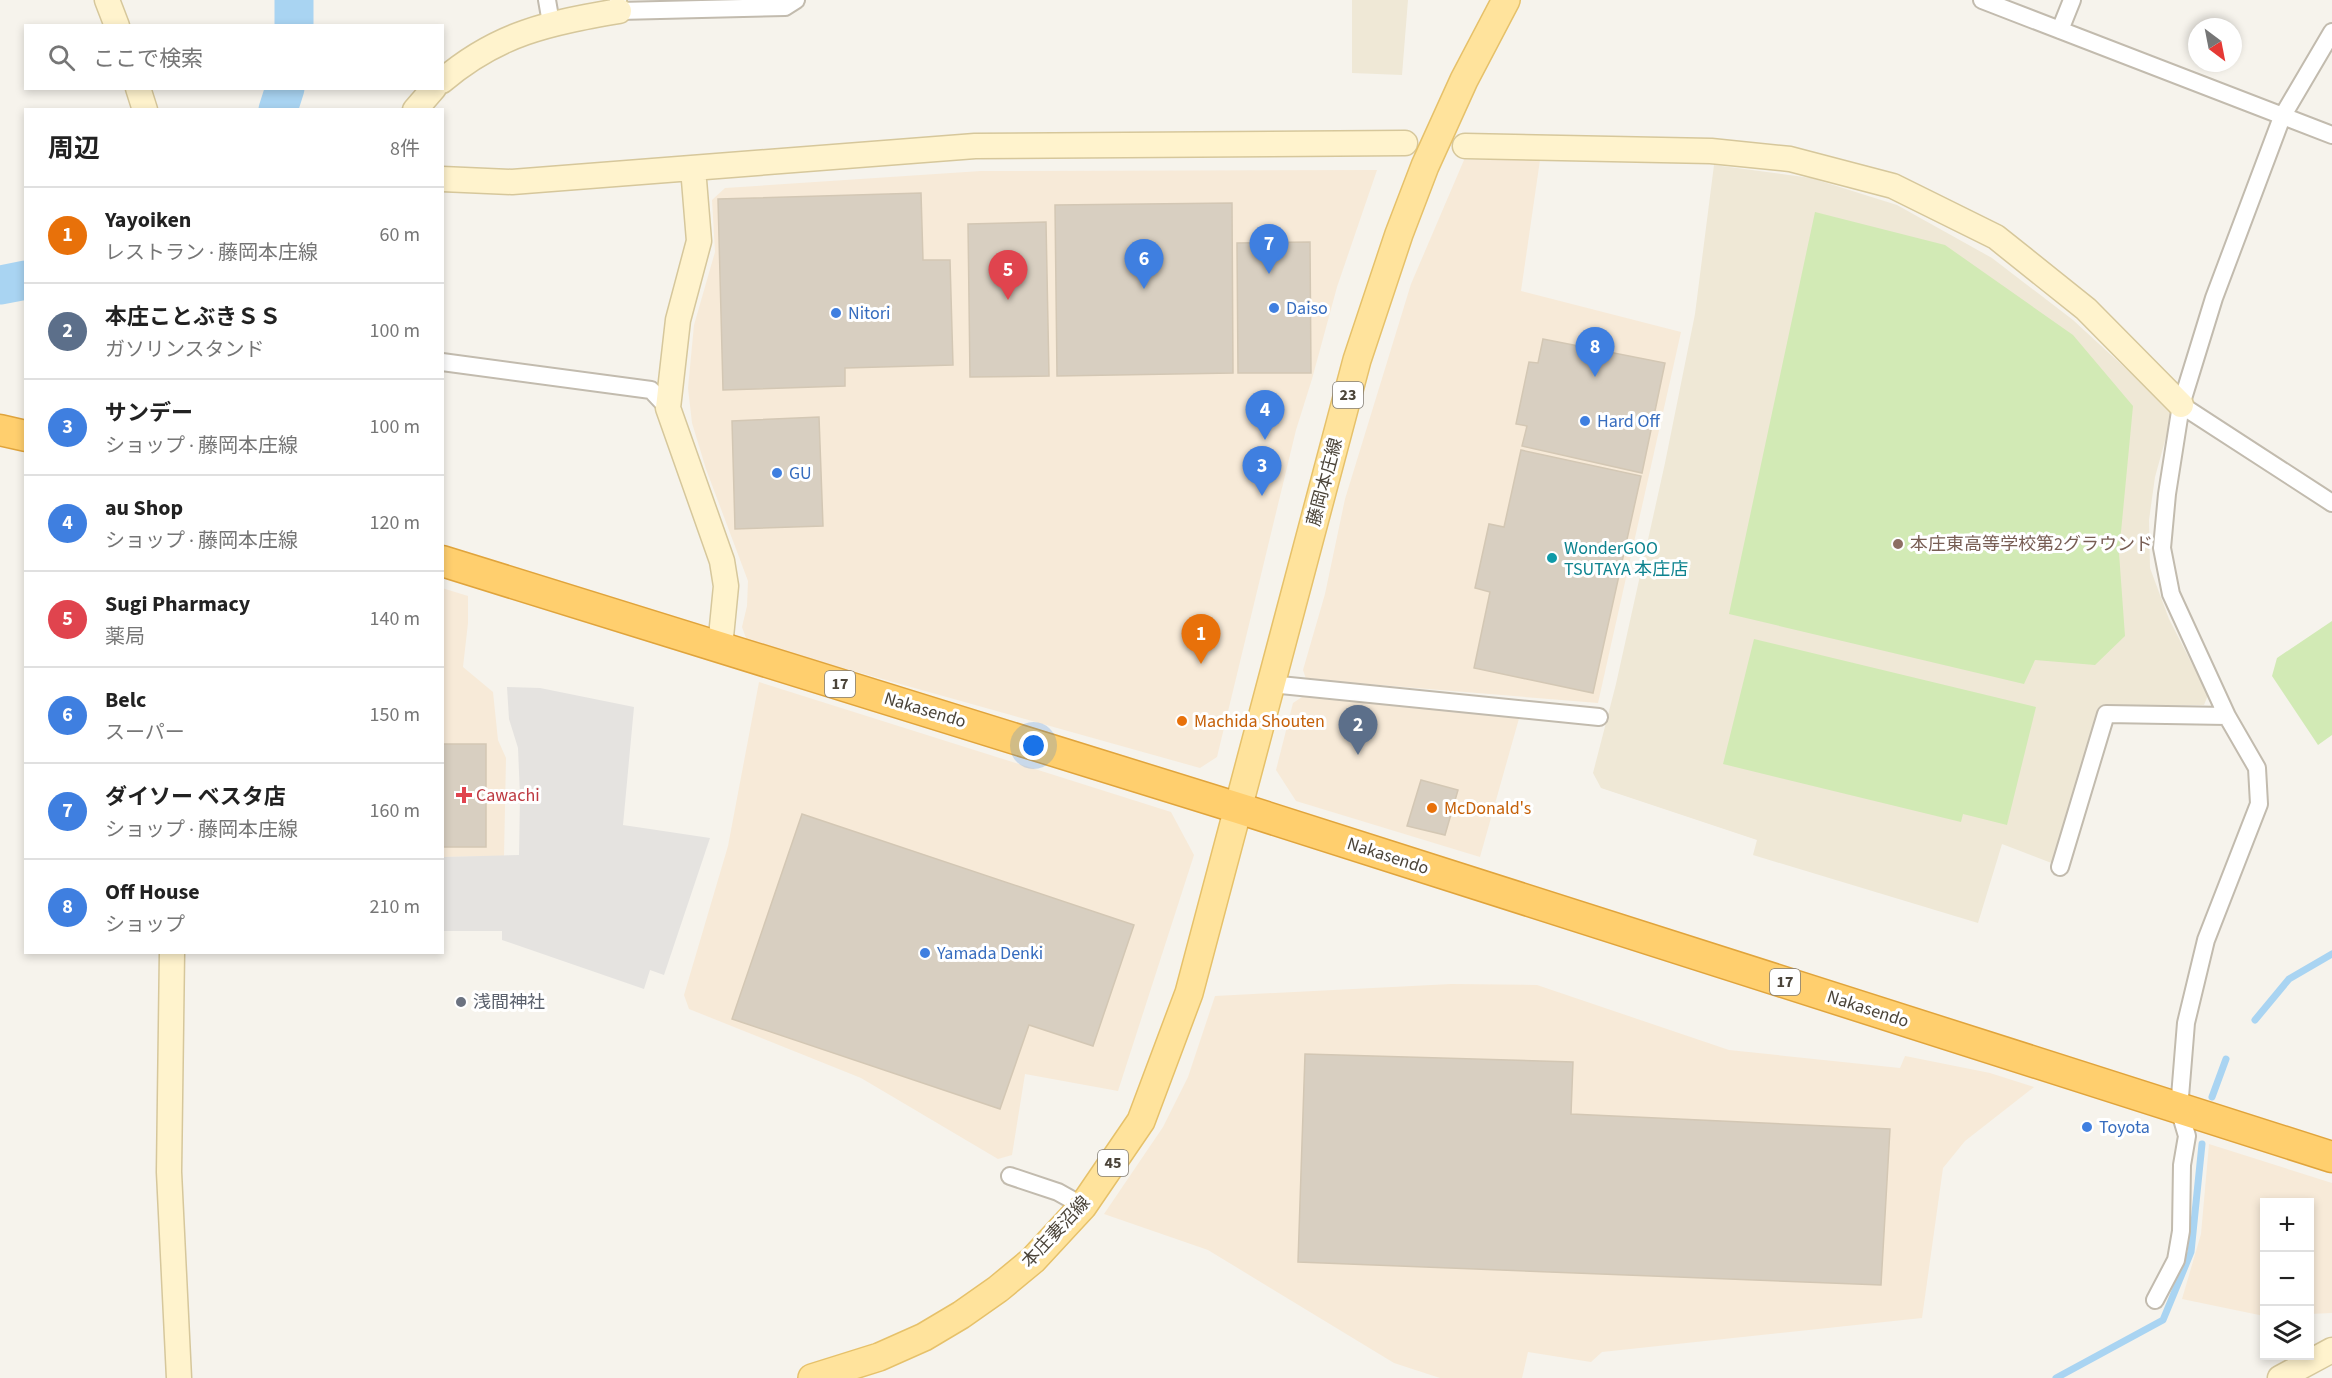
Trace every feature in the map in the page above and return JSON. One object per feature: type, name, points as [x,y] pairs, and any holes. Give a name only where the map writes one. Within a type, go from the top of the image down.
[{"type":"highway","points":[[0,430],[24,435]]},
{"type":"highway","name":"Nakasendo","points":[[444,562],[1238,808],[2332,1157]]},
{"type":"main road","name":"藤岡本庄線","points":[[1238,808],[1357,360],[1399,234],[1425,166],[1459,91],[1506,0]]},
{"type":"main road","name":"本庄妻沼線","points":[[812,1378],[879,1357],[924,1337],[961,1315],[1033,1260],[1083,1206],[1141,1120],[1188,993],[1238,808]]},
{"type":"street","points":[[107,0],[116,24]]},
{"type":"street","points":[[444,79],[462,64],[549,11],[618,5],[785,7],[796,0]]},
{"type":"street","points":[[1982,0],[2332,135]]},
{"type":"street","points":[[2060,30],[2072,0]]},
{"type":"street","points":[[2155,1300],[2176,1260],[2181,1231],[2182,1166],[2187,1136],[2179,1108],[2186,1023],[2206,940],[2259,804],[2257,768],[2227,716],[2171,594],[2162,548],[2167,494],[2181,405],[2214,298],[2282,117],[2332,32]]},
{"type":"street","points":[[139,90],[143,108]]},
{"type":"street","points":[[417,108],[432,90]]},
{"type":"street","points":[[444,178],[512,182],[975,146],[1405,143]]},
{"type":"street","points":[[1465,146],[1734,154],[1790,159],[1893,186],[1996,237],[2086,309],[2181,405],[2332,503]]},
{"type":"street","points":[[668,408],[678,320],[699,240],[693,168]]},
{"type":"street","points":[[444,362],[651,390],[668,408],[722,561],[726,586],[720,647]]},
{"type":"street","points":[[1270,684],[1599,717]]},
{"type":"street","points":[[2060,867],[2106,714],[2227,716]]},
{"type":"street","points":[[172,954],[169,1172],[179,1378]]},
{"type":"street","points":[[1010,1176],[1058,1192],[1083,1206]]},
{"type":"street","points":[[2280,1378],[2332,1350]]},
{"type":"shaded area","points":[[1352,0],[1408,0],[1402,75],[1352,73]]},
{"type":"shaded area","points":[[1464,160],[1540,160],[1521,291],[1681,332],[1598,703],[1306,679],[1303,670],[1325,594],[1345,499],[1411,284]]},
{"type":"shaded area","name":"本庄東高等学校第2グラウンド","points":[[1714,165],[1811,178],[1897,205],[1992,258],[2073,320],[2173,412],[2155,477],[2149,520],[2150,568],[2169,619],[2208,695],[2204,705],[2104,706],[2054,864],[2002,844],[1978,923],[1753,855],[1757,840],[1601,788],[1593,773],[1616,684],[1695,314]]},
{"type":"shaded area","points":[[1377,170],[1337,287],[1296,430],[1217,757],[1200,768],[747,641],[742,627],[747,606],[748,581],[706,469],[692,423],[688,388],[694,325],[715,252],[712,200],[725,188],[981,171]]},
{"type":"shaded area","points":[[444,589],[468,596],[468,623],[463,667],[493,692],[498,740],[506,758],[504,856],[444,857]]},
{"type":"shaded area","points":[[759,682],[1171,812],[1194,855],[1118,1091],[1025,1074],[1012,1155],[998,1159],[861,1078],[689,1009],[684,995],[728,846]]},
{"type":"shaded area","points":[[507,687],[540,688],[634,707],[623,825],[710,838],[664,975],[650,970],[644,989],[502,940],[502,931],[444,931],[444,857],[519,855],[518,748],[509,719]]},
{"type":"shaded area","points":[[1305,695],[1520,715],[1480,857],[1296,801],[1276,770],[1293,703]]},
{"type":"shaded area","points":[[1451,984],[1537,985],[1729,1050],[1900,1068],[1905,1056],[1990,1073],[2034,1087],[1965,1141],[1943,1168],[1922,1318],[1602,1352],[1591,1362],[1528,1352],[1522,1378],[1440,1378],[1394,1363],[1208,1250],[1104,1214],[1163,1127],[1188,1077],[1215,996]]},
{"type":"shaded area","points":[[2209,1144],[2332,1183],[2332,1313],[2314,1314],[2314,1198],[2260,1198],[2260,1315],[2182,1299],[2201,1234]]},
{"type":"green space","points":[[1815,212],[1945,245],[2073,335],[2133,406],[2119,553],[2125,636],[2095,665],[2035,660],[2024,684],[1729,614]]},
{"type":"green space","points":[[2332,621],[2332,735],[2318,745],[2272,676],[2277,658]]},
{"type":"green space","points":[[1754,639],[2036,707],[2007,825],[1963,814],[1961,822],[1723,764]]},
{"type":"building","name":"Nitori","points":[[921,193],[923,260],[950,260],[953,365],[845,368],[845,386],[723,390],[718,199]]},
{"type":"building","points":[[1232,203],[1233,373],[1057,376],[1055,205]]},
{"type":"building","points":[[1046,222],[1049,376],[970,377],[968,224]]},
{"type":"building","name":"Daiso","points":[[1310,242],[1311,373],[1238,373],[1237,243]]},
{"type":"building","points":[[1543,339],[1665,363],[1642,473],[1522,446],[1527,426],[1516,424],[1529,362],[1538,363]]},
{"type":"building","name":"GU","points":[[819,417],[823,526],[735,529],[732,421]]},
{"type":"building","name":"WonderGOO TSUTAYA 本庄店","points":[[1521,450],[1641,476],[1593,693],[1474,668],[1490,592],[1475,588],[1489,524],[1504,527]]},
{"type":"building","name":"Cawachi","points":[[444,744],[486,744],[486,847],[444,847]]},
{"type":"building","name":"McDonald's","points":[[1421,780],[1458,790],[1445,835],[1407,826]]},
{"type":"building","points":[[802,814],[1134,925],[1093,1046],[1029,1025],[1000,1109],[732,1019]]},
{"type":"building","points":[[1305,1054],[1573,1062],[1571,1114],[1890,1129],[1881,1285],[1298,1262]]},
{"type":"waterway","points":[[294,0],[294,24]]},
{"type":"waterway","points":[[279,108],[284,90]]},
{"type":"waterway","points":[[0,285],[24,280]]},
{"type":"waterway","points":[[2255,1020],[2289,979],[2332,954]]},
{"type":"waterway","points":[[2212,1097],[2226,1059]]},
{"type":"waterway","points":[[2056,1378],[2163,1320],[2191,1252],[2202,1144]]},
{"type":"place","name":"ダイソー ベスタ店","points":[[1269,274]]},
{"type":"place","name":"Belc","points":[[1144,289]]},
{"type":"place","name":"Sugi Pharmacy","points":[[1008,300]]},
{"type":"place","name":"Daiso","points":[[1274,308]]},
{"type":"place","name":"Nitori","points":[[836,313]]},
{"type":"place","name":"Off House","points":[[1595,377]]},
{"type":"place","name":"Hard Off","points":[[1585,421]]},
{"type":"place","name":"au Shop","points":[[1265,440]]},
{"type":"place","name":"GU","points":[[777,473]]},
{"type":"place","name":"サンデー","points":[[1262,496]]},
{"type":"place","name":"本庄東高等学校第2グラウンド","points":[[1898,544]]},
{"type":"place","name":"WonderGOO TSUTAYA 本庄店","points":[[1552,558]]},
{"type":"place","name":"Yayoiken","points":[[1201,664]]},
{"type":"place","name":"Machida Shouten","points":[[1182,721]]},
{"type":"place","name":"本庄ことぶきＳＳ","points":[[1358,755]]},
{"type":"place","name":"Cawachi","points":[[464,795]]},
{"type":"place","name":"McDonald's","points":[[1432,808]]},
{"type":"place","name":"Yamada Denki","points":[[925,953]]},
{"type":"place","name":"浅間神社","points":[[461,1002]]},
{"type":"place","name":"Toyota","points":[[2087,1127]]}]
